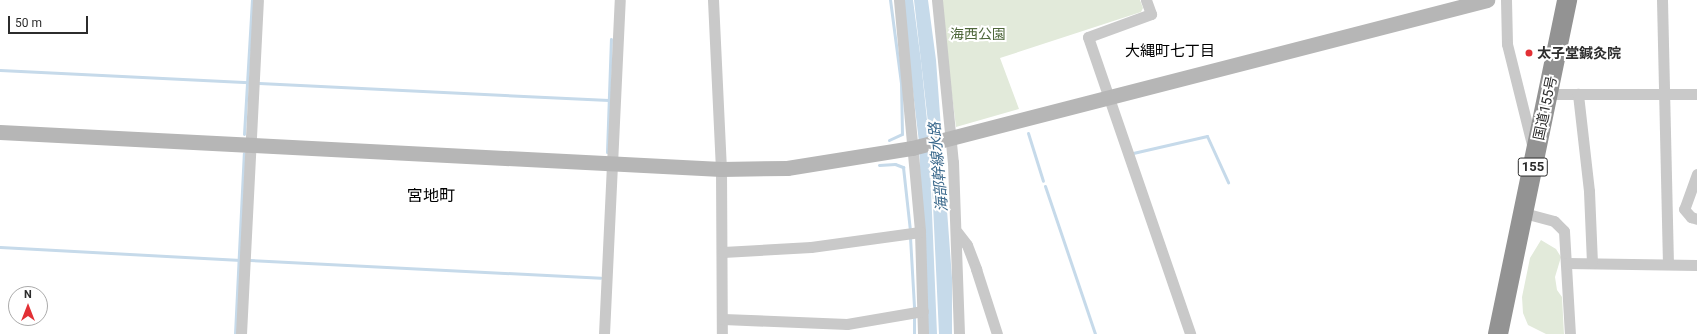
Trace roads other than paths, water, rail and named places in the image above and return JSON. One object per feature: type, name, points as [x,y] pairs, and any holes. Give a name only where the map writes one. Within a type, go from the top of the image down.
[{"type":"highway","name":"国道155号","points":[[1498,334],[1567,0]]},
{"type":"street","points":[[241,334],[258,0]]},
{"type":"street","points":[[604,334],[620,0]]},
{"type":"street","points":[[714,0],[723,252],[722,334]]},
{"type":"street","points":[[899,0],[914,148],[920,232],[923,334]]},
{"type":"street","points":[[937,0],[957,232],[959,334]]},
{"type":"street","points":[[1146,0],[1151,14],[1088,36],[1190,334]]},
{"type":"street","points":[[0,132],[721,169],[787,168],[914,148],[948,140],[1487,0]]},
{"type":"street","points":[[1506,0],[1507,44],[1535,157]]},
{"type":"street","points":[[1662,0],[1668,263]]},
{"type":"street","points":[[1548,94],[1697,94]]},
{"type":"street","points":[[1578,94],[1589,191],[1592,263]]},
{"type":"street","points":[[1697,174],[1684,209],[1691,217],[1697,219]]},
{"type":"street","points":[[1524,213],[1543,217],[1561,225],[1564,231],[1570,334]]},
{"type":"street","points":[[723,252],[811,247],[920,232]]},
{"type":"street","points":[[957,232],[967,245],[997,334]]},
{"type":"street","points":[[1567,263],[1697,264]]},
{"type":"street","points":[[723,319],[847,324],[923,311]]},
{"type":"water","points":[[902,0],[913,0],[921,61],[929,140],[937,334],[926,334],[919,142]]},
{"type":"water","name":"海部幹線水路","points":[[914,0],[928,0],[936,60],[952,278],[952,334],[939,334],[930,140]]},
{"type":"waterway","points":[[244,134],[252,0]]},
{"type":"waterway","points":[[889,140],[902,134],[901,83],[890,0]]},
{"type":"waterway","points":[[607,152],[611,39]]},
{"type":"waterway","points":[[0,70],[249,82]]},
{"type":"waterway","points":[[259,83],[609,100]]},
{"type":"waterway","points":[[1028,133],[1043,181]]},
{"type":"waterway","points":[[1133,153],[1207,136],[1228,182]]},
{"type":"waterway","points":[[235,334],[244,153]]},
{"type":"waterway","points":[[879,165],[895,164],[903,167],[910,230]]},
{"type":"waterway","points":[[1045,186],[1095,334]]},
{"type":"waterway","points":[[910,237],[914,307]]},
{"type":"waterway","points":[[0,247],[241,260]]},
{"type":"waterway","points":[[250,260],[601,278]]},
{"type":"waterway","points":[[914,316],[914,334]]},
{"type":"place","name":"太子堂鍼灸院","points":[[1529,53]]},
{"type":"district","name":"大縄町七丁目","points":[[1170,52]]},
{"type":"district","name":"宮地町","points":[[431,196]]},
{"type":"park label","name":"海西公園","points":[[978,34]]}]
